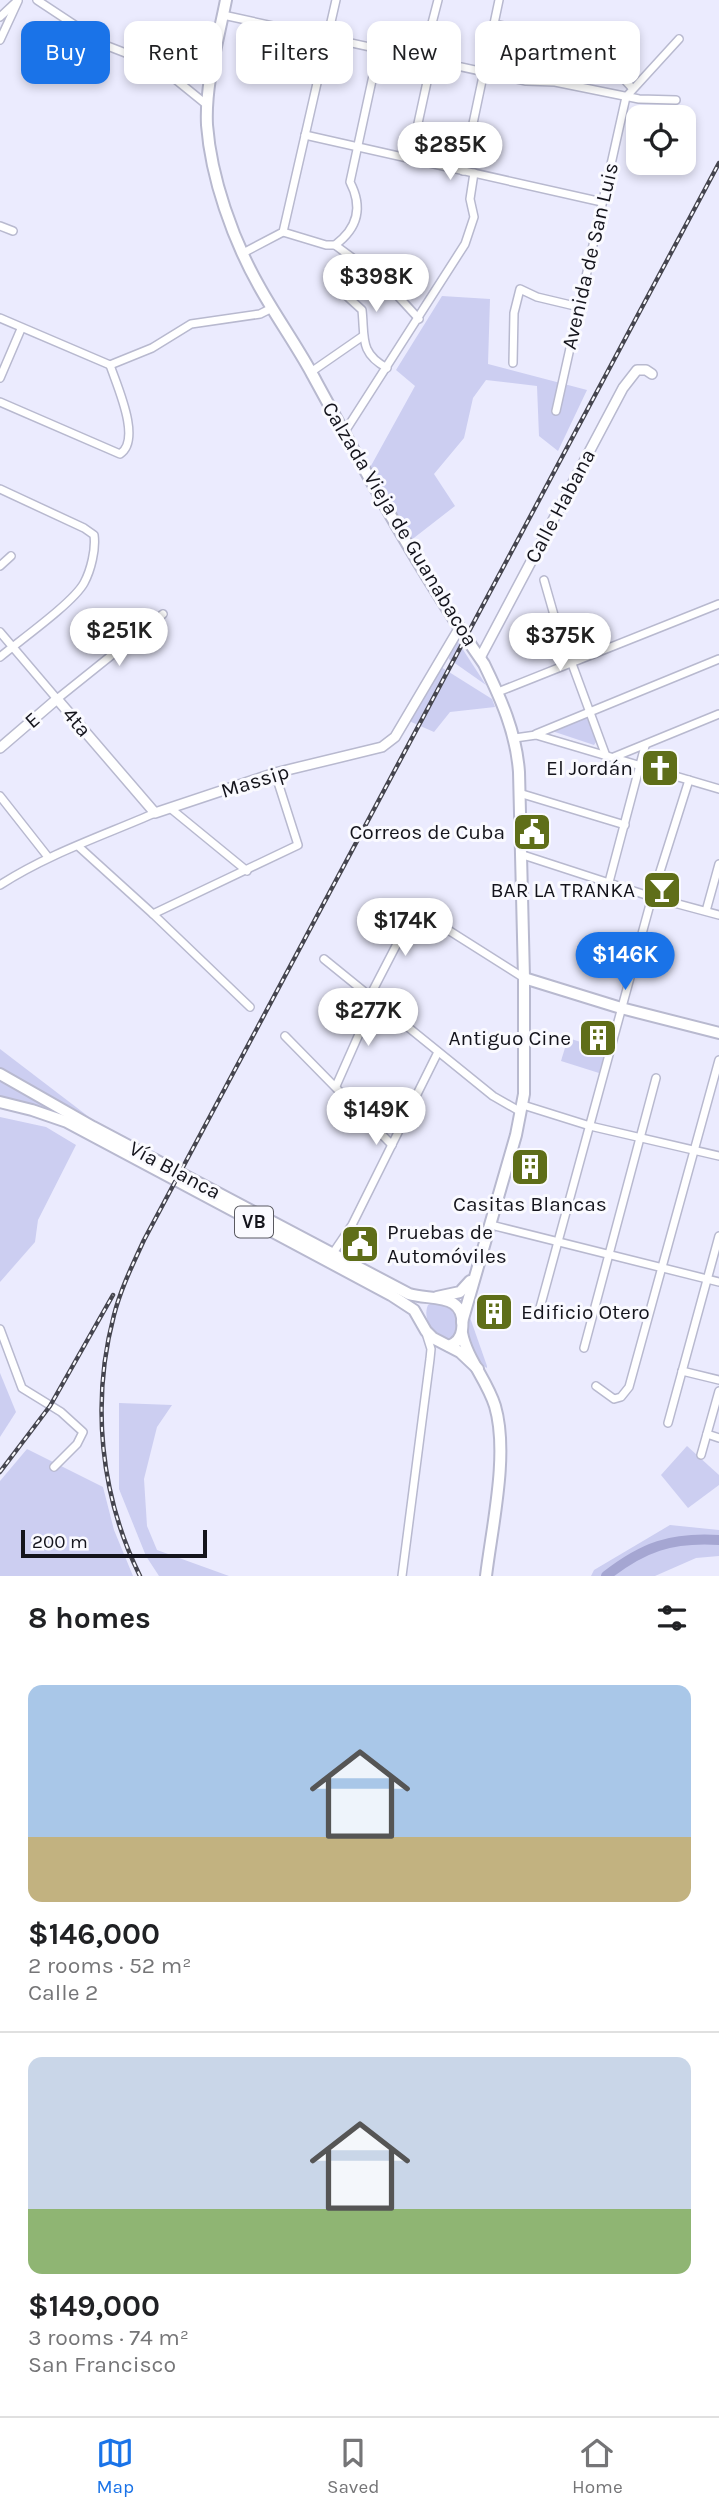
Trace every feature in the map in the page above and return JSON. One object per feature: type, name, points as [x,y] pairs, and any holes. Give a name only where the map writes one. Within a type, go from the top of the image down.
[{"type":"main road","name":"Calzada Vieja de Guanabacoa","points":[[226,0],[207,105],[209,144],[232,229],[272,308],[311,372],[393,520],[480,658],[498,692],[515,738],[524,978],[525,1073],[522,1109],[462,1327]]},
{"type":"main road","points":[[524,978],[621,1008],[719,1032]]},
{"type":"main road","name":"Vía Blanca","points":[[0,1076],[409,1294],[432,1297]]},
{"type":"main road","name":"Vía Blanca","points":[[0,1102],[67,1122],[391,1295],[412,1308],[419,1319]]},
{"type":"main road","points":[[419,1319],[419,1310],[432,1297],[460,1292],[477,1270]]},
{"type":"main road","name":"VB","points":[[432,1297],[452,1302],[495,1405],[500,1440],[486,1576]]},
{"type":"main road","name":"VB","points":[[419,1319],[429,1335],[460,1352],[478,1369]]},
{"type":"main road","points":[[447,1345],[456,1344],[462,1327]]},
{"type":"street","points":[[0,17],[18,0]]},
{"type":"street","points":[[0,40],[18,0]]},
{"type":"street","points":[[37,0],[105,45],[159,66],[207,105]]},
{"type":"street","points":[[330,21],[336,0]]},
{"type":"street","points":[[434,21],[438,0]]},
{"type":"street","points":[[495,21],[499,0]]},
{"type":"street","points":[[223,15],[252,21]]},
{"type":"street","name":"Avenida de San Luis","points":[[556,411],[626,97],[679,39]]},
{"type":"street","points":[[283,232],[316,84]]},
{"type":"street","points":[[335,245],[351,230],[358,216],[358,200],[351,182],[371,84]]},
{"type":"street","points":[[410,160],[423,84]]},
{"type":"street","points":[[463,170],[481,84]]},
{"type":"street","points":[[564,84],[626,97],[676,100]]},
{"type":"street","points":[[628,84],[632,88]]},
{"type":"street","points":[[305,135],[602,202]]},
{"type":"street","points":[[344,433],[456,261],[472,229],[474,217],[470,199],[474,173]]},
{"type":"street","points":[[0,226],[13,231]]},
{"type":"street","points":[[243,253],[283,232],[326,245],[335,245],[386,282],[419,319]]},
{"type":"street","points":[[338,288],[362,310],[363,336],[368,353],[372,359],[387,368]]},
{"type":"street","points":[[513,363],[513,313],[520,289],[537,297],[579,307]]},
{"type":"street","points":[[0,318],[110,365],[152,348],[191,324],[260,314],[272,308]]},
{"type":"street","points":[[0,378],[21,329]]},
{"type":"street","points":[[311,372],[363,336]]},
{"type":"street","points":[[0,401],[120,454],[126,450],[130,430],[110,365]]},
{"type":"street","name":"Calle Habana","points":[[480,658],[623,388],[636,370],[646,370],[652,374]]},
{"type":"street","points":[[0,489],[84,528],[94,535],[95,541],[87,574],[76,593],[0,657]]},
{"type":"street","points":[[0,566],[11,556]]},
{"type":"street","points":[[544,580],[570,662],[610,757]]},
{"type":"street","points":[[498,692],[719,604]]},
{"type":"street","name":"E","points":[[0,748],[163,614]]},
{"type":"street","name":"Massip","points":[[0,885],[48,857],[155,813],[275,773],[382,747],[395,737],[460,626]]},
{"type":"street","name":"4ta","points":[[0,632],[155,813]]},
{"type":"street","points":[[515,738],[536,735],[719,659]]},
{"type":"street","points":[[610,757],[645,746],[719,715]]},
{"type":"street","points":[[536,735],[719,789]]},
{"type":"street","points":[[609,882],[645,746]]},
{"type":"street","points":[[153,914],[298,845],[275,773]]},
{"type":"street","points":[[538,1315],[652,897],[689,780]]},
{"type":"street","points":[[519,793],[625,825]]},
{"type":"street","points":[[0,796],[48,857]]},
{"type":"street","points":[[170,808],[247,871]]},
{"type":"street","points":[[78,846],[250,1007]]},
{"type":"street","points":[[520,855],[652,897],[719,915]]},
{"type":"street","points":[[705,911],[719,864]]},
{"type":"street","points":[[336,1086],[373,996],[415,909],[524,978]]},
{"type":"street","points":[[324,959],[373,996],[493,1096],[522,1109],[719,1156]]},
{"type":"street","points":[[285,1036],[392,1145]]},
{"type":"street","points":[[332,1253],[352,1224],[438,1052]]},
{"type":"street","points":[[596,1386],[610,1399],[621,1397],[629,1387],[719,1060]]},
{"type":"street","points":[[584,1348],[656,1078]]},
{"type":"street","points":[[491,1225],[719,1282]]},
{"type":"street","points":[[668,1423],[719,1236]]},
{"type":"street","points":[[402,1576],[431,1349],[419,1319]]},
{"type":"street","points":[[0,1329],[22,1388],[61,1412],[83,1432],[78,1444],[54,1467]]},
{"type":"street","points":[[431,1349],[447,1345]]},
{"type":"street","points":[[682,1371],[719,1380]]},
{"type":"street","points":[[701,1455],[719,1391]]},
{"type":"street","points":[[707,1434],[719,1438]]},
{"type":"shaded area","points":[[442,296],[490,299],[488,364],[587,390],[558,451],[539,436],[537,386],[486,380],[473,398],[464,438],[434,474],[455,506],[410,541],[408,533],[367,473],[415,386],[396,370]]},
{"type":"shaded area","points":[[456,639],[486,685],[449,659]]},
{"type":"shaded area","points":[[441,667],[492,699],[495,707],[450,712],[434,732],[409,721]]},
{"type":"shaded area","points":[[587,717],[596,742],[594,745],[552,731]]},
{"type":"shaded area","points":[[568,1038],[606,1050],[599,1073],[561,1061]]},
{"type":"shaded area","points":[[0,1049],[89,1117],[0,1068]]},
{"type":"shaded area","points":[[0,1081],[54,1110],[0,1098]]},
{"type":"shaded area","points":[[0,1117],[46,1127],[76,1145],[38,1220],[35,1242],[0,1282]]},
{"type":"shaded area","points":[[438,1300],[453,1312],[458,1320],[454,1339],[436,1334],[429,1323],[426,1311],[428,1305]]},
{"type":"shaded area","points":[[467,1309],[487,1368],[475,1357],[469,1342]]},
{"type":"shaded area","points":[[0,1373],[16,1412],[0,1437]]},
{"type":"shaded area","points":[[119,1403],[172,1405],[157,1427],[144,1479],[147,1526],[157,1550],[229,1576],[159,1576],[146,1556],[119,1489]]},
{"type":"shaded area","points":[[687,1446],[719,1475],[719,1485],[688,1508],[661,1475]]},
{"type":"shaded area","points":[[27,1449],[103,1487],[114,1530],[133,1576],[0,1576],[0,1481]]},
{"type":"shaded area","points":[[670,1525],[719,1530],[719,1556],[696,1558],[655,1576],[591,1576],[594,1570]]},
{"type":"waterway","points":[[606,1576],[645,1551],[658,1546],[686,1540],[719,1540]]},
{"type":"railway","points":[[140,1576],[116,1513],[103,1448],[103,1381],[107,1348],[117,1305],[128,1276],[144,1240],[719,163]]},
{"type":"railway","points":[[0,1472],[50,1406],[113,1295]]},
{"type":"place","name":"El Jordán","points":[[660,768]]},
{"type":"place","name":"Correos de Cuba","points":[[532,832]]},
{"type":"place","name":"BAR LA TRANKA","points":[[662,890]]},
{"type":"place","name":"Antiguo Cine","points":[[598,1038]]},
{"type":"place","name":"Casitas Blancas","points":[[530,1167]]},
{"type":"place","name":"Pruebas de Automóviles","points":[[360,1244]]},
{"type":"place","name":"Edificio Otero","points":[[494,1312]]}]
